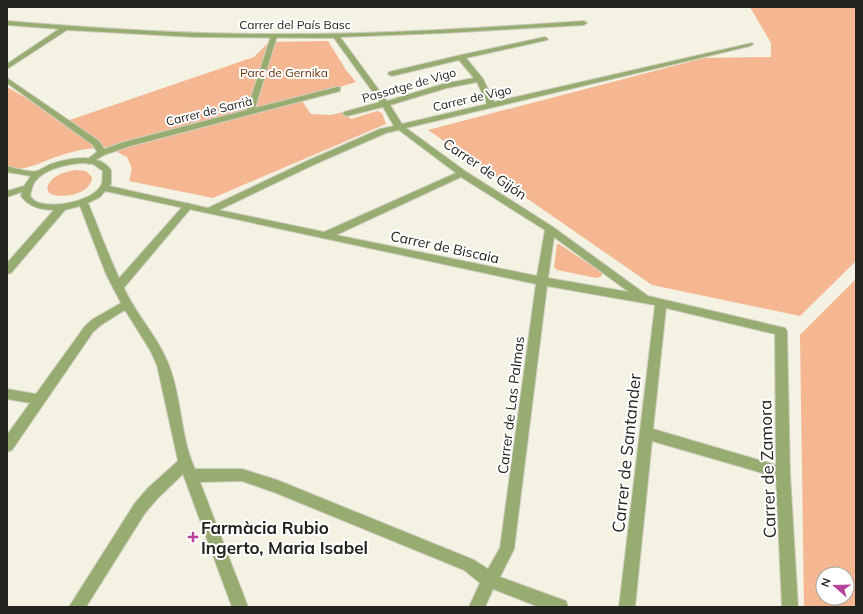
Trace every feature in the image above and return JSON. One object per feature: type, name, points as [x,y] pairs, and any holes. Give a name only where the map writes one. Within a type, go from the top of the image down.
[{"type":"street","name":"Carrer del País Basc","points":[[7,23],[171,34],[274,36],[420,34],[584,23]]},
{"type":"street","points":[[7,67],[66,28]]},
{"type":"street","points":[[250,112],[274,36]]},
{"type":"street","name":"Carrer de Gijón","points":[[336,36],[386,105],[395,122],[400,127],[462,173],[550,229],[645,299]]},
{"type":"street","points":[[392,74],[545,39]]},
{"type":"street","name":"Carrer de Vigo","points":[[211,210],[374,134],[750,44]]},
{"type":"street","points":[[461,57],[479,79],[492,106]]},
{"type":"street","name":"Passatge de Vigo","points":[[347,114],[386,105],[425,91],[479,79]]},
{"type":"street","points":[[7,80],[96,143],[100,148],[101,153]]},
{"type":"street","name":"Carrer de Sarrià","points":[[89,161],[101,153],[127,144],[337,89]]},
{"type":"street","points":[[74,161],[89,161],[100,164],[108,170],[109,178],[103,188],[91,198],[83,202],[61,208],[50,208],[32,204],[28,200],[26,194],[27,188],[38,175],[58,165],[74,161]]},
{"type":"street","points":[[7,169],[38,175]]},
{"type":"street","points":[[325,236],[462,173]]},
{"type":"street","points":[[7,194],[27,188]]},
{"type":"street","name":"Carrer de Biscaia","points":[[103,188],[542,281],[645,299],[781,330]]},
{"type":"street","points":[[83,202],[118,287],[127,304],[147,332],[159,353],[164,366],[179,444],[240,607]]},
{"type":"street","points":[[118,287],[188,206]]},
{"type":"street","points":[[7,270],[61,208]]},
{"type":"street","name":"Carrer de Las Palmas","points":[[477,607],[489,580],[501,563],[507,549],[550,229]]},
{"type":"street","name":"Carrer de Santander","points":[[627,607],[661,303]]},
{"type":"street","points":[[7,446],[90,329],[97,322],[127,304]]},
{"type":"street","name":"Carrer de Zamora","points":[[781,330],[783,473],[790,607]]},
{"type":"street","points":[[7,394],[40,400]]},
{"type":"street","points":[[646,433],[783,473]]},
{"type":"street","points":[[77,607],[140,508],[154,492],[188,470],[242,475],[278,487],[469,565],[489,580],[560,607]]},
{"type":"green space","points":[[750,7],[856,7],[856,261],[800,316],[652,285],[428,130],[704,58],[771,57],[771,43]]},
{"type":"green space","name":"Parc de Gernika","points":[[328,41],[346,70],[356,82],[311,96],[108,148],[81,150],[58,156],[22,169],[7,169],[7,87],[31,101],[61,123],[254,57],[269,42]]},
{"type":"green space","points":[[302,101],[311,114],[330,115],[344,112],[351,119],[377,111],[382,113],[386,124],[213,198],[129,181],[132,169],[127,157],[115,151]]},
{"type":"green space","points":[[75,170],[86,171],[92,177],[91,183],[87,188],[75,194],[61,196],[49,193],[47,187],[55,177],[62,173]]},
{"type":"green space","points":[[557,244],[598,270],[602,273],[602,276],[596,278],[557,270],[554,267]]},
{"type":"green space","points":[[856,279],[856,607],[804,607],[800,335]]},
{"type":"place","name":"Farmàcia Rubio Ingerto, Maria Isabel","points":[[193,537]]}]
